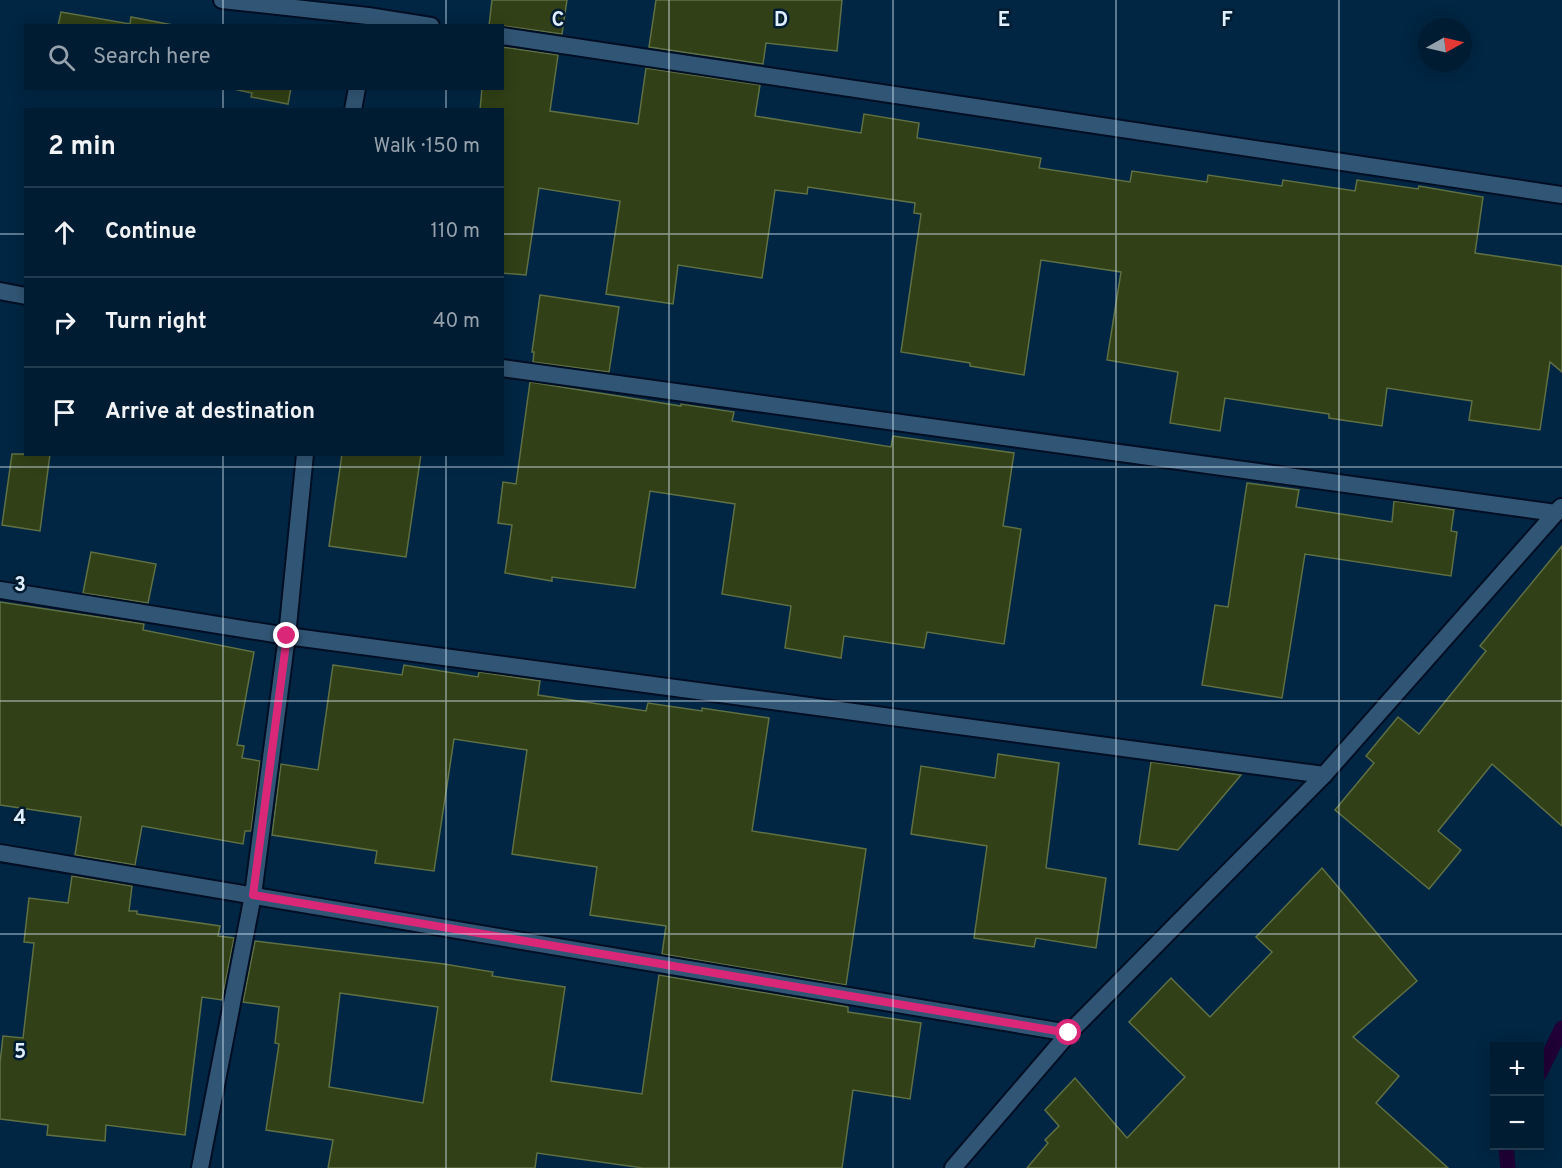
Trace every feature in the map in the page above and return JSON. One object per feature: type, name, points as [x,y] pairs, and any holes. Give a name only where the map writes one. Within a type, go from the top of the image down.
[{"type":"street","points":[[222,0],[369,14],[421,24]]},
{"type":"street","points":[[504,36],[1562,195]]},
{"type":"street","points":[[353,108],[357,90]]},
{"type":"street","points":[[0,291],[24,296]]},
{"type":"street","points":[[504,369],[1559,510]]},
{"type":"street","points":[[200,1168],[253,895],[287,636],[305,456]]},
{"type":"street","points":[[953,1168],[1069,1033],[1324,775],[1559,510]]},
{"type":"street","points":[[0,590],[287,636],[1324,775]]},
{"type":"street","points":[[0,853],[1069,1033]]},
{"type":"building","points":[[492,0],[567,0],[562,34],[504,26],[504,24],[489,24]]},
{"type":"building","points":[[656,0],[842,0],[837,51],[766,43],[763,64],[649,47]]},
{"type":"building","points":[[61,12],[130,24],[58,24]]},
{"type":"building","points":[[131,17],[168,24],[130,24]]},
{"type":"building","points":[[504,47],[558,55],[550,111],[638,124],[646,68],[760,85],[755,116],[861,133],[864,114],[919,123],[917,138],[1041,158],[1039,168],[1130,182],[1132,171],[1207,182],[1208,175],[1282,186],[1283,180],[1355,191],[1357,180],[1418,189],[1419,186],[1483,197],[1475,253],[1562,266],[1562,372],[1550,362],[1540,430],[1469,420],[1472,401],[1387,388],[1382,426],[1329,418],[1329,414],[1225,398],[1220,431],[1170,423],[1178,372],[1107,360],[1121,272],[1041,260],[1024,375],[970,366],[970,363],[901,352],[921,214],[914,213],[915,203],[808,187],[807,194],[775,190],[762,278],[678,265],[673,304],[606,294],[620,201],[539,188],[526,275],[504,273],[504,108],[480,108],[482,90],[504,90]]},
{"type":"building","points":[[238,90],[291,90],[288,104],[251,97],[252,93]]},
{"type":"building","points":[[540,295],[619,307],[609,372],[533,362],[534,352],[532,352]]},
{"type":"building","points":[[530,382],[734,412],[732,421],[891,447],[893,436],[1014,453],[1003,526],[1021,529],[1004,644],[927,632],[924,648],[844,636],[841,658],[785,648],[791,606],[722,594],[735,504],[650,491],[635,588],[552,577],[552,581],[505,573],[512,525],[498,523],[503,482],[516,484]]},
{"type":"building","points":[[12,454],[50,456],[40,531],[2,525]]},
{"type":"building","points":[[342,456],[421,456],[406,557],[329,546]]},
{"type":"building","points":[[1247,483],[1299,490],[1296,507],[1392,522],[1394,501],[1454,510],[1451,531],[1457,532],[1451,576],[1305,554],[1282,698],[1202,685],[1215,605],[1228,607]]},
{"type":"building","points":[[1562,546],[1562,826],[1492,764],[1438,831],[1461,850],[1429,889],[1335,810],[1374,763],[1366,756],[1398,717],[1419,734],[1486,651],[1480,646]]},
{"type":"building","points":[[91,552],[156,564],[148,603],[83,593]]},
{"type":"building","points":[[0,602],[144,624],[143,630],[254,652],[237,745],[244,746],[242,758],[260,761],[251,831],[245,831],[243,844],[142,826],[135,865],[75,855],[81,817],[0,805]]},
{"type":"building","points":[[333,665],[402,675],[404,665],[478,677],[479,672],[540,681],[538,695],[646,711],[648,703],[769,718],[752,831],[866,849],[846,985],[662,954],[666,926],[590,915],[597,867],[512,854],[527,750],[454,739],[434,871],[375,863],[377,851],[272,835],[281,764],[318,770]]},
{"type":"building","points":[[998,754],[1059,763],[1046,868],[1106,878],[1096,948],[1036,938],[1034,947],[974,938],[987,846],[911,834],[921,766],[995,778]]},
{"type":"building","points":[[1151,762],[1241,775],[1178,850],[1139,844]]},
{"type":"building","points":[[1322,868],[1417,981],[1353,1037],[1399,1076],[1376,1103],[1448,1168],[1027,1168],[1048,1143],[1045,1140],[1059,1126],[1045,1110],[1075,1078],[1127,1138],[1185,1077],[1129,1022],[1171,978],[1210,1017],[1272,952],[1256,937]]},
{"type":"building","points":[[72,876],[132,886],[129,911],[220,926],[218,936],[234,938],[222,1000],[202,997],[185,1135],[106,1125],[105,1141],[47,1135],[48,1125],[0,1119],[0,1063],[3,1036],[23,1038],[34,943],[24,942],[29,898],[68,903]]},
{"type":"building","points":[[255,941],[444,964],[493,972],[492,976],[565,987],[551,1081],[642,1094],[659,975],[843,1006],[848,1007],[848,1012],[921,1023],[910,1099],[853,1090],[842,1168],[643,1168],[537,1153],[535,1168],[328,1168],[333,1140],[266,1130],[279,1044],[275,1043],[279,1007],[243,1002]],"holes":[[[340,993],[438,1007],[423,1103],[329,1087]]]},
{"type":"waterway","points":[[1544,1065],[1562,1028]]},
{"type":"waterway","points":[[1506,1150],[1508,1168]]},
{"type":"route","points":[[287,636],[253,895],[1069,1033]]}]
